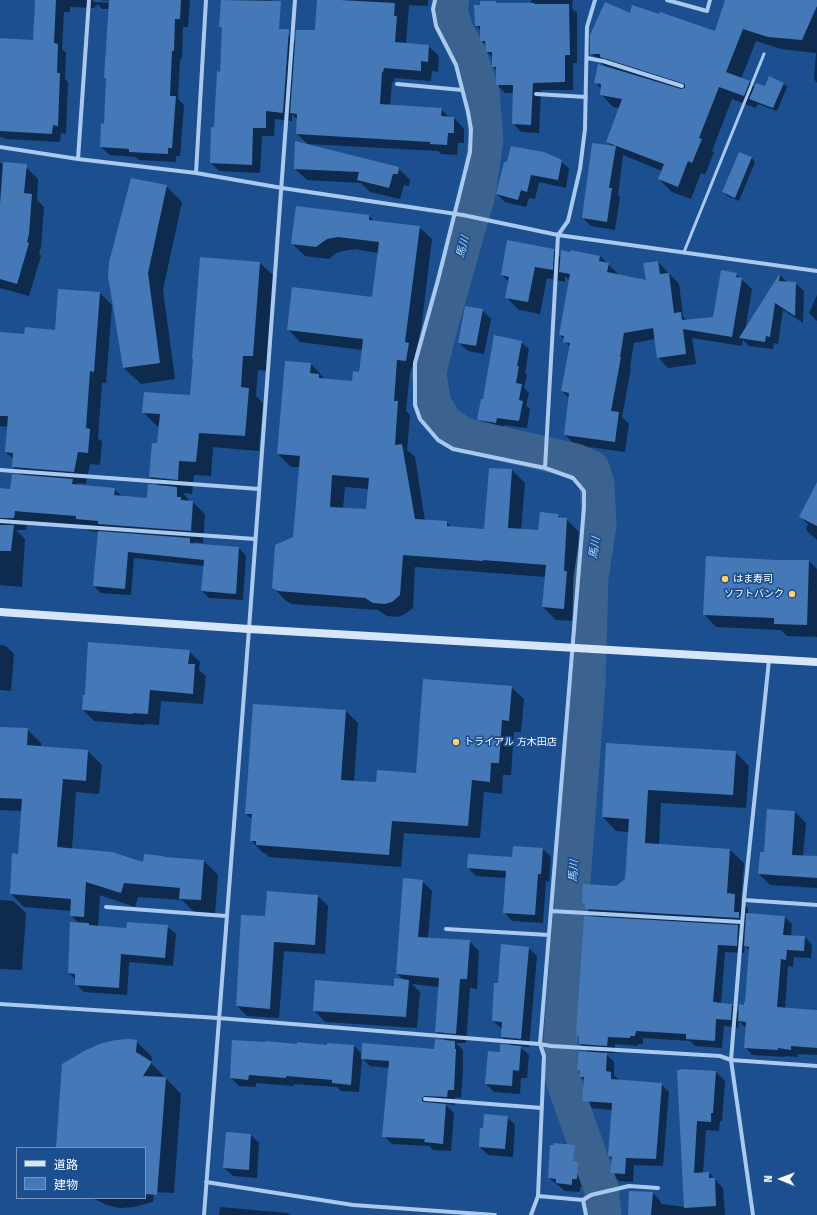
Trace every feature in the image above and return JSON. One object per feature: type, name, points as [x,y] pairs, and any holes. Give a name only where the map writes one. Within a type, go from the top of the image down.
[{"type":"street","points":[[78,159],[89,0]]},
{"type":"street","points":[[196,173],[206,0]]},
{"type":"street","points":[[204,1215],[295,0]]},
{"type":"street","points":[[435,0],[433,9],[436,26],[456,65],[468,112],[471,129],[470,152],[415,363],[414,405],[420,419],[438,440],[453,449],[545,468],[573,478],[584,492],[575,649],[540,1044],[544,1056],[538,1196],[531,1215]]},
{"type":"street","points":[[545,468],[558,235],[568,221],[580,169],[585,129],[587,58],[586,27],[595,0]]},
{"type":"street","points":[[667,0],[707,11],[710,0]]},
{"type":"street","points":[[587,58],[603,61],[682,86]]},
{"type":"street","points":[[397,84],[462,90]]},
{"type":"street","points":[[536,94],[586,97]]},
{"type":"street","points":[[0,147],[78,159],[196,173],[282,188],[463,215],[558,235],[817,271]]},
{"type":"street","points":[[0,470],[259,489]]},
{"type":"street","points":[[0,520],[255,539]]},
{"type":"street","points":[[0,612],[575,649],[617,650],[817,662]]},
{"type":"street","points":[[753,1215],[731,1060],[744,900],[769,659]]},
{"type":"street","points":[[744,900],[817,905]]},
{"type":"street","points":[[106,907],[226,916]]},
{"type":"street","points":[[551,911],[742,922]]},
{"type":"street","points":[[446,929],[549,935]]},
{"type":"street","points":[[0,1004],[218,1018],[551,1046],[720,1056],[731,1060],[817,1066]]},
{"type":"street","points":[[425,1099],[542,1108]]},
{"type":"street","points":[[206,1182],[353,1205],[425,1213],[495,1215]]},
{"type":"street","points":[[538,1196],[583,1200],[591,1195],[629,1186],[658,1188]]},
{"type":"street","points":[[583,1200],[586,1215]]},
{"type":"lane","points":[[684,252],[764,54]]},
{"type":"building","points":[[35,0],[56,0],[54,43],[58,44],[57,73],[60,73],[58,126],[53,125],[52,134],[0,131],[0,38],[33,40]]},
{"type":"building","points":[[109,0],[181,0],[180,19],[175,19],[174,51],[172,51],[170,96],[176,96],[172,148],[168,148],[168,154],[129,152],[129,149],[100,147],[101,123],[104,124],[106,78],[104,78]]},
{"type":"building","points":[[221,0],[281,1],[279,29],[289,29],[283,113],[266,111],[266,128],[253,128],[252,165],[210,163],[211,127],[214,127],[217,71],[220,72],[222,27],[219,27]]},
{"type":"building","points":[[317,0],[395,3],[394,16],[397,16],[395,42],[429,45],[428,62],[421,61],[421,71],[384,68],[382,72],[380,104],[442,108],[441,116],[454,117],[454,133],[448,133],[447,145],[430,144],[430,142],[296,134],[297,114],[290,113],[296,30],[315,30]]},
{"type":"building","points":[[725,0],[817,0],[817,6],[802,40],[768,37],[743,29],[726,72],[750,81],[744,96],[719,87],[699,138],[702,139],[692,163],[688,161],[678,187],[658,179],[664,164],[606,142],[622,99],[600,95],[601,84],[594,83],[598,64],[681,89],[685,88],[685,84],[600,57],[600,54],[590,54],[590,35],[605,2],[630,13],[632,5],[659,14],[660,12],[715,31]]},
{"type":"building","points":[[480,1],[496,1],[496,3],[569,4],[570,55],[565,55],[565,82],[533,83],[531,125],[512,124],[513,85],[496,85],[496,67],[492,67],[492,52],[486,52],[485,41],[480,41],[480,26],[475,26],[474,5],[480,5]]},
{"type":"building","points":[[769,76],[784,83],[773,108],[749,99],[756,83],[765,86]]},
{"type":"building","points":[[295,141],[399,167],[398,174],[393,174],[389,188],[357,180],[359,172],[294,169]]},
{"type":"building","points":[[592,143],[616,146],[609,188],[612,188],[607,222],[582,218]]},
{"type":"building","points":[[511,146],[544,152],[562,160],[558,180],[531,175],[527,192],[521,190],[518,200],[496,194],[504,162],[507,162]]},
{"type":"building","points":[[739,152],[752,157],[735,198],[722,192]]},
{"type":"building","points":[[3,162],[27,164],[24,193],[32,194],[27,242],[29,243],[17,284],[0,279],[0,204]]},
{"type":"building","points":[[131,178],[167,185],[148,273],[160,363],[123,368],[108,276],[109,262]]},
{"type":"building","points":[[296,206],[369,215],[369,220],[420,226],[405,342],[409,343],[406,361],[397,360],[394,401],[398,401],[395,445],[402,444],[415,519],[447,521],[447,526],[484,529],[489,468],[512,469],[508,528],[538,530],[540,512],[559,514],[558,517],[567,518],[564,571],[567,571],[564,609],[542,607],[546,565],[483,560],[403,555],[400,595],[392,602],[385,604],[373,603],[365,598],[278,591],[272,588],[275,545],[293,537],[300,456],[277,454],[285,361],[311,363],[310,373],[319,374],[319,378],[352,381],[353,371],[359,372],[363,339],[287,330],[292,287],[372,297],[379,242],[338,237],[327,239],[316,247],[291,244]],"holes":[[[332,475],[369,478],[366,509],[330,507]]]},
{"type":"building","points":[[507,240],[554,249],[553,270],[535,267],[528,302],[505,298],[509,277],[501,275]]},
{"type":"building","points":[[561,250],[570,252],[571,250],[600,256],[599,261],[609,263],[607,272],[646,280],[643,263],[658,261],[660,274],[669,273],[674,313],[681,312],[682,320],[713,317],[721,270],[737,273],[736,277],[742,278],[732,337],[683,329],[686,354],[657,358],[653,328],[624,333],[611,411],[619,412],[615,442],[564,435],[569,393],[561,391],[570,343],[563,342],[564,336],[559,335],[570,274],[559,272]]},
{"type":"building","points":[[200,257],[260,262],[253,356],[243,356],[241,387],[249,388],[245,436],[199,433],[196,462],[179,461],[178,480],[149,477],[152,443],[157,443],[160,414],[142,413],[144,392],[190,395]]},
{"type":"building","points":[[780,273],[779,281],[796,282],[795,316],[775,303],[770,337],[766,336],[765,342],[739,338]]},
{"type":"building","points":[[58,289],[100,292],[94,372],[90,371],[86,428],[90,429],[88,453],[78,452],[74,472],[12,467],[13,453],[5,452],[8,416],[0,416],[0,332],[24,334],[25,327],[55,330]]},
{"type":"building","points":[[465,306],[483,309],[476,346],[458,343]]},
{"type":"building","points":[[494,335],[522,341],[517,366],[519,366],[516,383],[522,384],[519,400],[523,401],[519,421],[497,418],[496,423],[477,420],[481,399],[483,399]]},
{"type":"building","points":[[12,474],[73,479],[72,484],[115,488],[114,495],[147,498],[148,484],[177,487],[177,497],[181,497],[181,500],[193,501],[191,531],[98,524],[98,521],[76,519],[76,516],[15,511],[14,518],[0,518],[0,488],[10,489]]},
{"type":"building","points":[[817,482],[817,526],[799,517]]},
{"type":"building","points":[[0,525],[14,525],[11,551],[0,551]]},
{"type":"building","points":[[98,531],[190,538],[190,543],[239,547],[236,594],[201,591],[204,560],[128,552],[125,589],[93,586]]},
{"type":"building","points":[[706,556],[776,560],[809,560],[807,625],[774,624],[774,618],[703,615]]},
{"type":"building","points":[[88,642],[190,650],[188,664],[195,664],[193,694],[150,690],[148,714],[82,710],[83,695],[85,695]]},
{"type":"building","points":[[423,679],[512,686],[509,721],[502,720],[499,763],[491,763],[490,782],[472,780],[468,826],[392,821],[389,855],[256,845],[256,841],[250,841],[252,814],[245,814],[253,704],[346,710],[341,780],[376,782],[377,770],[416,773]]},
{"type":"building","points":[[0,727],[28,728],[27,745],[88,750],[86,781],[63,779],[57,847],[112,852],[143,862],[144,854],[204,860],[201,900],[179,899],[180,888],[124,883],[121,893],[86,882],[84,917],[70,916],[71,899],[10,894],[12,853],[18,854],[22,799],[0,798]]},
{"type":"building","points":[[606,743],[736,751],[733,795],[648,790],[645,843],[730,849],[727,893],[735,894],[734,912],[739,912],[739,918],[585,909],[585,903],[582,903],[583,884],[616,886],[625,879],[629,819],[602,817]]},
{"type":"building","points":[[767,809],[795,811],[792,855],[817,856],[817,878],[758,874],[760,852],[764,852]]},
{"type":"building","points":[[513,846],[543,848],[541,874],[538,874],[535,915],[503,913],[506,871],[467,868],[468,854],[512,857]]},
{"type":"building","points":[[403,878],[423,880],[418,937],[470,940],[467,979],[460,979],[456,1034],[435,1032],[439,978],[396,974]]},
{"type":"building","points":[[267,891],[318,895],[315,945],[274,942],[270,1009],[236,1006],[241,915],[265,916]]},
{"type":"building","points":[[746,913],[785,916],[783,935],[805,936],[804,951],[787,950],[786,960],[781,959],[777,1007],[817,1010],[817,1048],[791,1046],[791,1050],[778,1048],[778,1050],[744,1048],[746,1022],[738,1021],[739,1004],[744,1005],[745,1002],[749,948],[744,946]]},
{"type":"building","points":[[584,916],[738,925],[737,946],[718,945],[713,1002],[732,1004],[731,1020],[716,1019],[715,1041],[686,1039],[686,1034],[636,1031],[635,1036],[630,1036],[630,1038],[608,1037],[607,1046],[579,1044],[579,1036],[576,1035]]},
{"type":"building","points":[[70,922],[126,928],[127,922],[168,925],[165,958],[121,954],[119,988],[75,985],[75,974],[68,973]]},
{"type":"building","points":[[501,944],[529,947],[521,1039],[501,1037],[502,1022],[492,1021],[494,983],[498,983]]},
{"type":"building","points":[[394,978],[409,980],[406,1017],[313,1011],[315,980],[394,986]]},
{"type":"building","points":[[435,1039],[455,1041],[456,1049],[454,1090],[448,1090],[447,1097],[425,1096],[422,1098],[422,1101],[424,1102],[446,1104],[443,1144],[424,1142],[425,1139],[382,1137],[389,1061],[361,1059],[362,1043],[434,1049]]},
{"type":"building","points":[[116,1040],[137,1040],[136,1052],[152,1062],[143,1076],[166,1077],[157,1195],[146,1194],[146,1147],[56,1147],[62,1064],[86,1050],[102,1043]]},
{"type":"building","points":[[232,1040],[297,1044],[297,1042],[327,1045],[327,1043],[354,1045],[351,1085],[332,1083],[332,1080],[286,1076],[286,1078],[249,1075],[248,1080],[230,1078]]},
{"type":"building","points":[[500,1044],[521,1046],[519,1071],[513,1070],[512,1086],[485,1084],[488,1051],[500,1052]]},
{"type":"building","points":[[578,1051],[607,1053],[606,1071],[611,1072],[611,1079],[662,1083],[656,1159],[626,1158],[625,1174],[610,1173],[612,1157],[608,1156],[612,1103],[582,1101],[584,1077],[580,1077],[580,1071],[577,1070]]},
{"type":"building","points":[[677,1070],[716,1071],[711,1122],[697,1121],[694,1173],[709,1172],[709,1178],[715,1178],[716,1206],[684,1208]]},
{"type":"building","points":[[484,1114],[508,1116],[505,1149],[479,1147],[480,1128],[483,1128]]},
{"type":"building","points":[[226,1132],[251,1134],[249,1170],[223,1168]]},
{"type":"building","points":[[554,1143],[575,1145],[573,1161],[578,1162],[577,1179],[572,1179],[572,1185],[556,1183],[556,1179],[548,1178],[550,1145],[553,1145]]},
{"type":"building","points":[[629,1191],[653,1192],[651,1215],[628,1215]]},
{"type":"waterway","name":"馬川","points":[[452,0],[450,11],[457,32],[469,54],[482,91],[486,139],[478,194],[429,372],[433,402],[445,422],[463,435],[576,461],[592,468],[597,483],[599,525],[591,578],[588,684],[559,1064],[564,1083],[601,1188],[604,1215]]},
{"type":"place","name":"はま寿司","points":[[725,579]]},
{"type":"place","name":"ソフトバンク","points":[[792,594]]},
{"type":"place","name":"トライアル 方木田店","points":[[456,742]]}]
